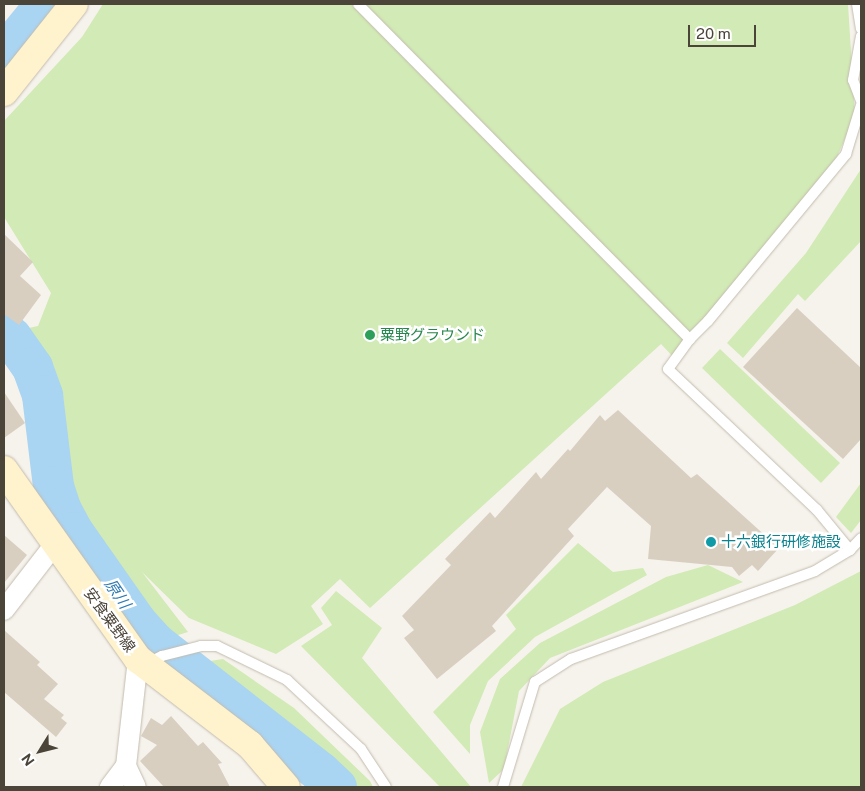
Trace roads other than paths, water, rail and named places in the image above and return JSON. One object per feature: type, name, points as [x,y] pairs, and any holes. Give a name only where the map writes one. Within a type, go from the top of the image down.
[{"type":"main road","points":[[4,92],[74,4]]},
{"type":"main road","name":"安食粟野線","points":[[4,470],[56,544],[148,660],[250,746],[286,787]]},
{"type":"street","points":[[4,610],[56,544]]},
{"type":"street","points":[[110,787],[126,766],[148,660]]},
{"type":"street","points":[[126,766],[136,787]]},
{"type":"lane","points":[[358,4],[690,339]]},
{"type":"lane","points":[[857,4],[861,29]]},
{"type":"lane","points":[[861,36],[853,80],[861,101]]},
{"type":"lane","points":[[850,550],[817,510],[668,369],[690,339],[708,321],[846,154],[861,105]]},
{"type":"lane","points":[[504,787],[535,682],[571,659],[815,571],[850,550],[861,538]]},
{"type":"lane","points":[[148,660],[201,646],[217,646],[287,680],[361,750],[386,787]]},
{"type":"waterway","name":"原川","points":[[4,54],[45,4]]},
{"type":"waterway","name":"原川","points":[[4,331],[11,337],[32,367],[42,395],[53,486],[60,508],[73,532],[136,622],[155,643],[320,772],[336,787]]},
{"type":"place","name":"粟野グラウンド","points":[[370,335]]},
{"type":"place","name":"十六銀行研修施設","points":[[711,542]]}]
